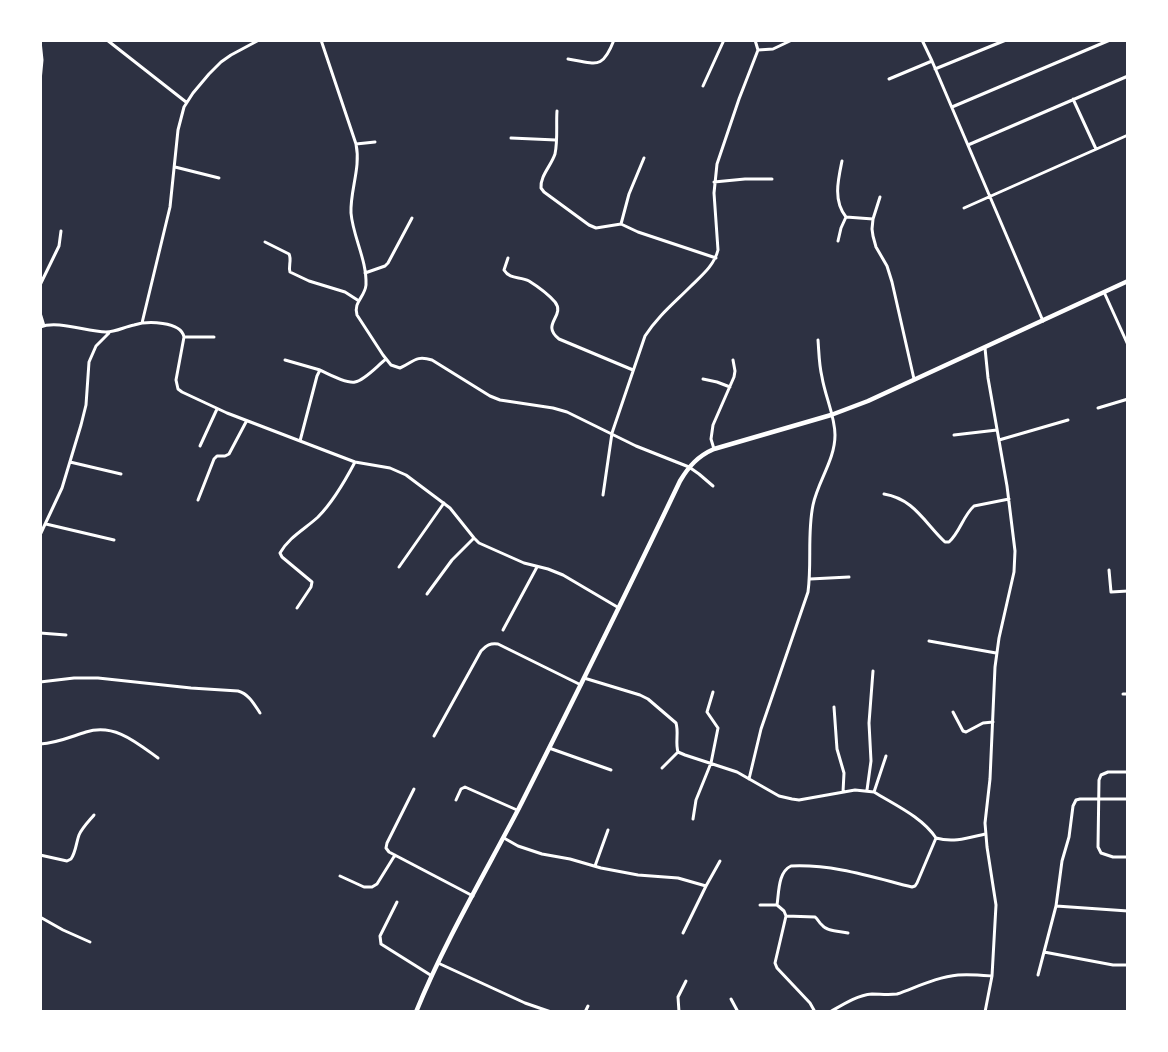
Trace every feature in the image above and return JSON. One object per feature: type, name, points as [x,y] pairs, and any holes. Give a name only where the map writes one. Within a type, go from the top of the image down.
[{"type":"main road","points":[[416,1011],[438,963],[518,810],[680,481],[689,467],[697,459],[714,449],[831,415],[915,381],[1128,281]]},
{"type":"street","points":[[107,40],[186,102]]},
{"type":"street","points":[[142,323],[170,207],[180,117],[186,102],[221,62],[259,40]]},
{"type":"street","points":[[321,40],[358,155],[351,212],[366,286],[356,306],[357,315],[391,365],[400,368],[415,358],[423,357],[432,360],[490,396],[500,400],[567,412],[636,446],[689,467],[713,486]]},
{"type":"street","points":[[568,59],[598,63],[604,61],[614,40]]},
{"type":"street","points":[[703,86],[723,40]]},
{"type":"street","points":[[603,495],[612,434],[645,336],[652,325],[716,258],[718,250],[714,182],[717,164],[758,50],[755,40]]},
{"type":"street","points":[[758,50],[773,49],[792,40]]},
{"type":"street","points":[[921,40],[1043,321]]},
{"type":"street","points":[[935,69],[1006,40]]},
{"type":"street","points":[[951,107],[1110,40]]},
{"type":"street","points":[[40,41],[40,81]]},
{"type":"street","points":[[889,79],[932,61]]},
{"type":"street","points":[[968,146],[1128,76]]},
{"type":"street","points":[[1073,99],[1096,149]]},
{"type":"street","points":[[556,111],[554,157],[541,181],[541,189],[596,228],[621,224],[638,232],[716,258]]},
{"type":"street","points":[[964,208],[1128,135]]},
{"type":"street","points":[[511,138],[556,140]]},
{"type":"street","points":[[356,144],[375,142]]},
{"type":"street","points":[[621,224],[629,194],[644,158]]},
{"type":"street","points":[[842,161],[836,194],[843,214],[846,217],[873,219]]},
{"type":"street","points":[[175,166],[219,178]]},
{"type":"street","points":[[714,182],[772,179]]},
{"type":"street","points":[[880,197],[873,219],[873,236],[892,282],[915,381]]},
{"type":"street","points":[[838,241],[846,217]]},
{"type":"street","points":[[365,273],[388,263],[412,218]]},
{"type":"street","points":[[40,285],[59,246],[61,231]]},
{"type":"street","points":[[265,242],[289,254],[290,272],[309,281],[345,292],[359,301]]},
{"type":"street","points":[[508,258],[504,270],[507,274],[529,282],[554,300],[557,305],[558,312],[551,328],[553,334],[559,339],[633,369]]},
{"type":"street","points":[[1104,292],[1128,345]]},
{"type":"street","points":[[40,313],[42,327],[53,325],[110,332],[142,323],[177,327],[184,333],[177,372],[178,389],[246,421],[355,462],[406,475],[444,503],[457,515],[474,538],[486,546],[512,559],[563,575],[619,608]]},
{"type":"street","points":[[40,536],[62,488],[70,462],[86,405],[89,362],[96,346],[110,332]]},
{"type":"street","points":[[184,337],[214,337]]},
{"type":"street","points":[[749,779],[761,729],[808,592],[810,527],[816,493],[832,453],[835,436],[822,377],[818,340]]},
{"type":"street","points":[[985,347],[1015,540],[1014,572],[996,653],[985,834],[996,905],[992,976],[985,1011]]},
{"type":"street","points":[[285,360],[320,370],[348,382],[355,382],[386,359]]},
{"type":"street","points":[[714,449],[711,439],[713,425],[735,371],[733,360]]},
{"type":"street","points":[[300,441],[320,370]]},
{"type":"street","points":[[703,379],[730,387]]},
{"type":"street","points":[[1098,408],[1128,399]]},
{"type":"street","points":[[200,446],[217,409]]},
{"type":"street","points":[[999,440],[1068,420]]},
{"type":"street","points":[[198,500],[214,459],[229,454],[246,421]]},
{"type":"street","points":[[954,435],[997,430]]},
{"type":"street","points":[[70,462],[121,474]]},
{"type":"street","points":[[297,608],[312,582],[280,553],[299,531],[324,510],[355,462]]},
{"type":"street","points":[[884,494],[896,496],[916,509],[945,542],[949,542],[954,537],[974,507],[1009,499]]},
{"type":"street","points":[[399,567],[444,503]]},
{"type":"street","points":[[46,524],[114,540]]},
{"type":"street","points":[[427,594],[452,560],[474,538]]},
{"type":"street","points":[[502,630],[537,567]]},
{"type":"street","points":[[1109,570],[1111,592],[1128,591]]},
{"type":"street","points":[[810,579],[849,577]]},
{"type":"street","points":[[40,633],[66,635]]},
{"type":"street","points":[[929,641],[996,653]]},
{"type":"street","points":[[434,736],[481,651],[491,643],[498,644],[581,685]]},
{"type":"street","points":[[867,790],[871,760],[869,723],[873,671]]},
{"type":"street","points":[[40,682],[98,678],[238,691],[244,693],[260,713]]},
{"type":"street","points":[[584,678],[640,695],[676,723],[678,752],[662,768]]},
{"type":"street","points":[[693,819],[696,800],[711,763],[718,728],[707,712],[713,692]]},
{"type":"street","points":[[1123,694],[1128,694]]},
{"type":"street","points":[[834,707],[837,749],[844,772],[843,792]]},
{"type":"street","points":[[953,712],[961,728],[966,732],[983,723],[993,722]]},
{"type":"street","points":[[40,744],[52,743],[96,729],[110,730],[131,738],[158,758]]},
{"type":"street","points":[[549,748],[611,770]]},
{"type":"street","points":[[678,752],[737,772],[779,796],[799,800],[855,790],[874,792],[922,823],[936,838],[960,840],[985,834]]},
{"type":"street","points":[[874,792],[886,756]]},
{"type":"street","points":[[1128,772],[1108,772],[1101,775],[1098,780],[1098,847],[1101,854],[1113,858],[1128,857]]},
{"type":"street","points":[[456,800],[461,789],[465,787],[518,810]]},
{"type":"street","points":[[414,789],[386,848],[389,852],[472,896]]},
{"type":"street","points":[[1038,975],[1056,906],[1062,861],[1076,800],[1128,798]]},
{"type":"street","points":[[40,855],[67,861],[71,859],[75,853],[78,837],[94,815]]},
{"type":"street","points":[[595,866],[608,830]]},
{"type":"street","points":[[503,837],[518,846],[542,854],[638,875],[678,878],[706,886]]},
{"type":"street","points":[[777,905],[780,880],[783,872],[791,866],[838,869],[915,886],[936,838]]},
{"type":"street","points":[[340,876],[364,887],[372,887],[377,884],[395,855]]},
{"type":"street","points":[[683,933],[720,861]]},
{"type":"street","points":[[397,902],[380,936],[381,944],[432,976]]},
{"type":"street","points":[[760,905],[777,905],[784,911],[786,916],[774,963],[815,1011]]},
{"type":"street","points":[[1056,906],[1128,911]]},
{"type":"street","points":[[786,916],[815,917],[826,929],[848,933]]},
{"type":"street","points":[[40,917],[90,942]]},
{"type":"street","points":[[1044,952],[1113,965],[1128,965]]},
{"type":"street","points":[[438,963],[525,1003],[551,1011]]},
{"type":"street","points":[[830,1011],[871,994],[897,994],[955,975],[992,976]]},
{"type":"street","points":[[679,1011],[678,997],[686,981]]},
{"type":"street","points":[[731,999],[738,1011]]},
{"type":"street","points":[[585,1011],[588,1006]]}]
